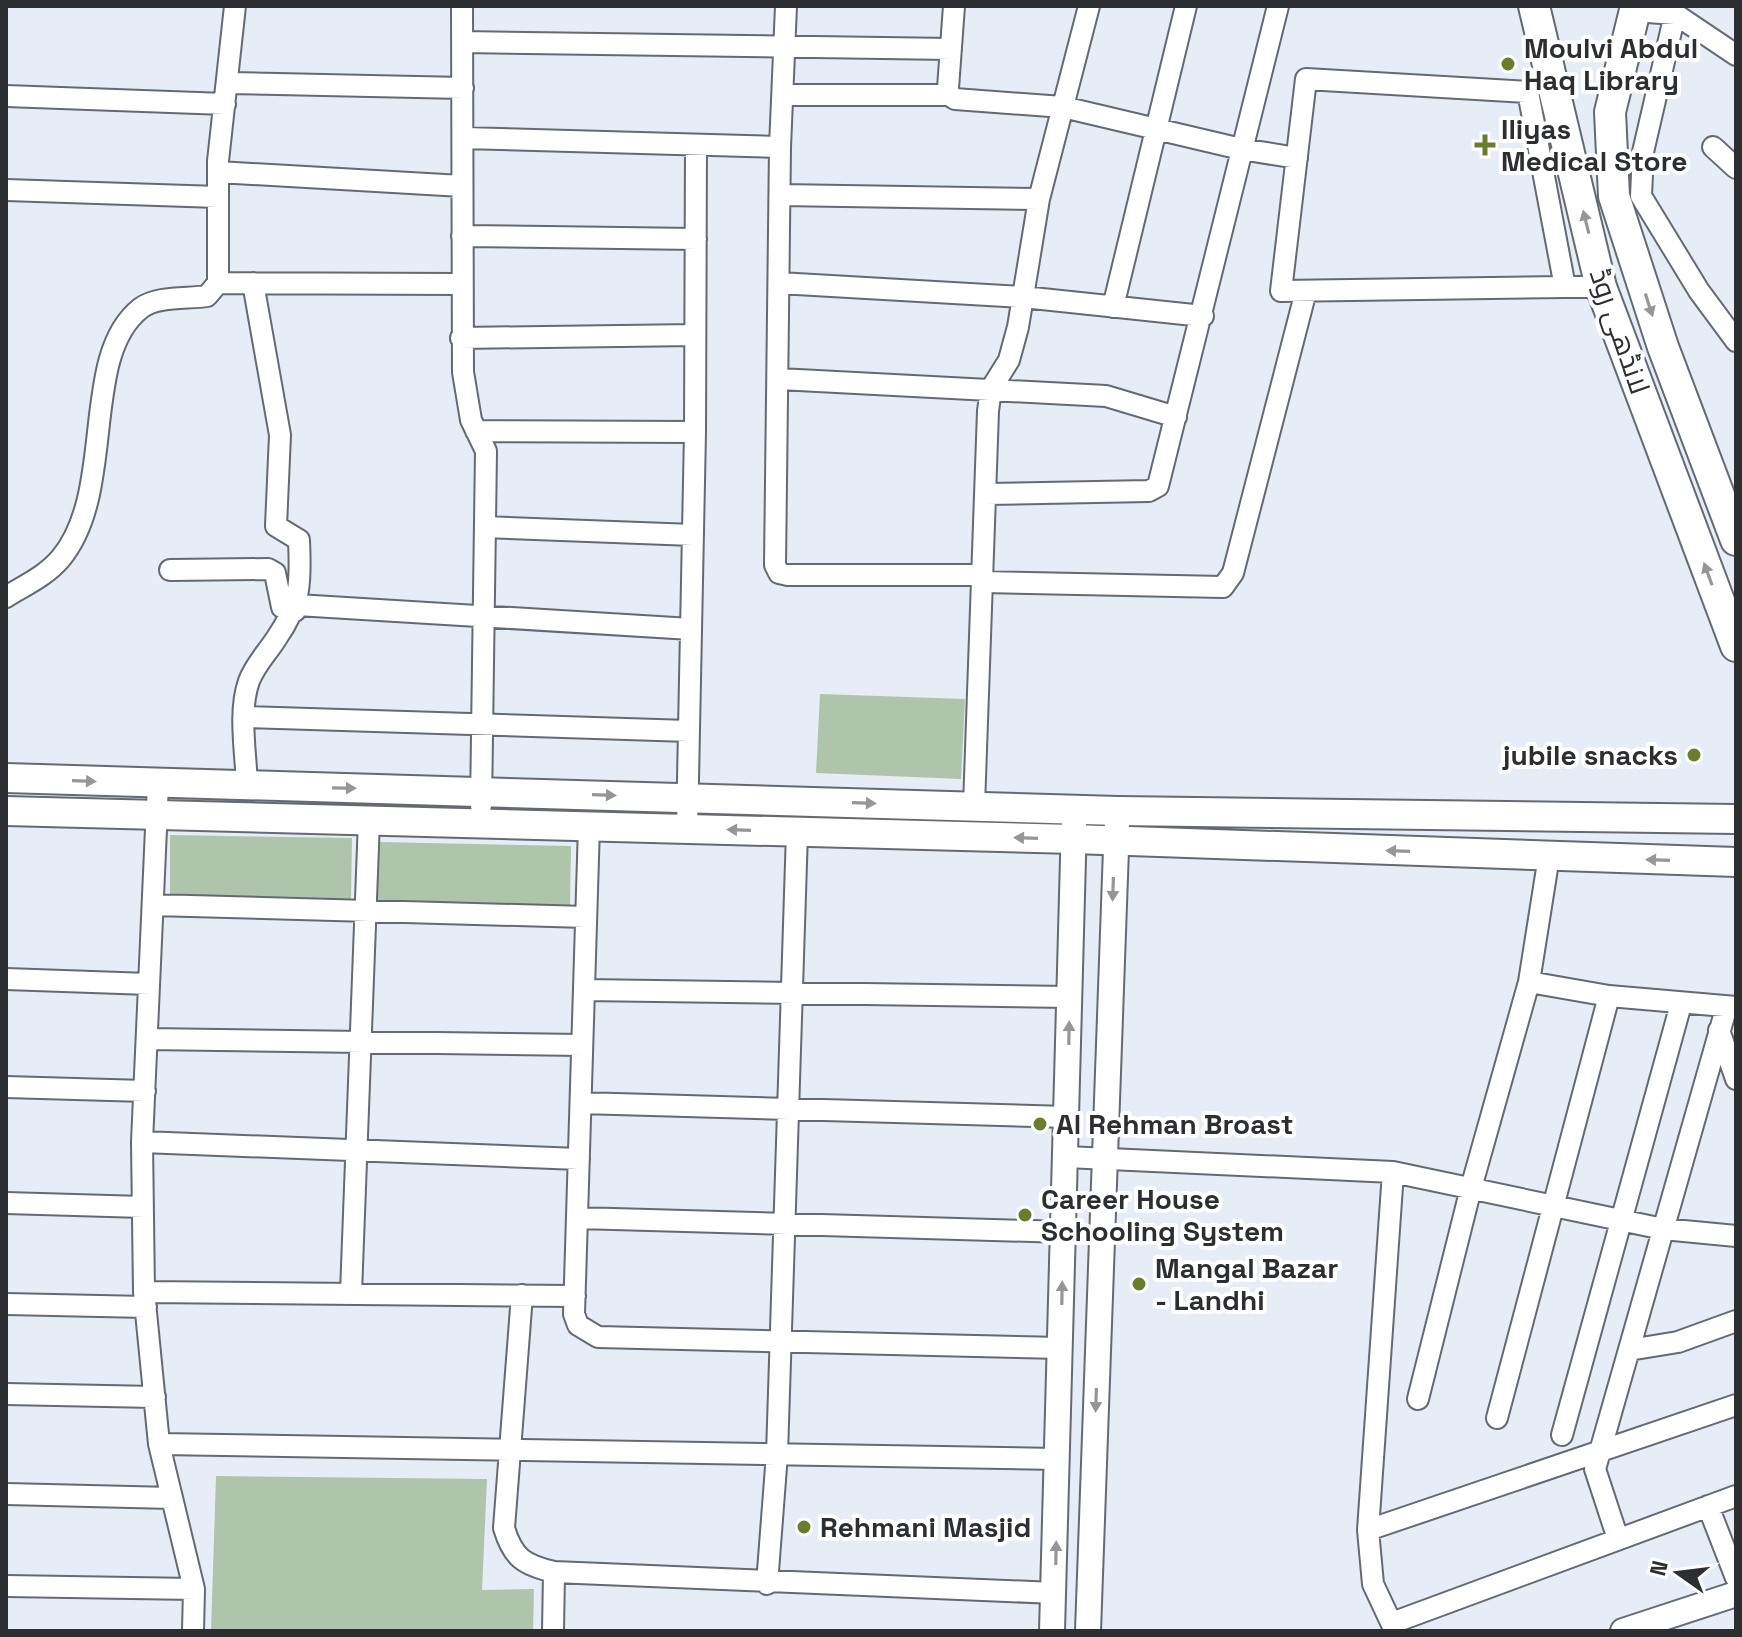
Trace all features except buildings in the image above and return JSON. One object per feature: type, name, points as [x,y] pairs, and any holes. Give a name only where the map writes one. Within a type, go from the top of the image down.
[{"type":"main road","name":"لانڈھی روڈ","points":[[1541,8],[1601,287],[1736,646]]},
{"type":"main road","name":"لانڈھی روڈ","points":[[1630,8],[1610,112],[1614,196],[1663,347],[1730,503],[1736,540]]},
{"type":"main road","points":[[6,778],[1118,811],[1736,819]]},
{"type":"main road","points":[[6,811],[1073,839],[1736,862]]},
{"type":"street","points":[[6,597],[37,579],[60,559],[74,537],[97,466],[108,362],[127,323],[142,307],[156,301],[207,296],[218,283],[218,172],[235,6]]},
{"type":"street","points":[[462,6],[461,338],[463,372],[476,431],[486,451],[481,823]]},
{"type":"street","points":[[786,6],[780,147],[775,565],[779,573],[1223,587],[1233,573],[1306,291]]},
{"type":"street","points":[[949,95],[954,6]]},
{"type":"street","points":[[974,806],[991,389],[1009,360],[1039,199],[1089,6]]},
{"type":"street","points":[[1113,307],[1154,127],[1186,6]]},
{"type":"street","points":[[986,494],[1155,488],[1160,480],[1278,6]]},
{"type":"street","points":[[1630,8],[1675,14],[1736,55]]},
{"type":"street","points":[[1675,14],[1643,152],[1641,196],[1699,291],[1736,341]]},
{"type":"street","points":[[462,42],[784,44],[951,49]]},
{"type":"street","points":[[1565,287],[1528,92],[1306,79],[1281,291],[1601,287]]},
{"type":"street","points":[[227,83],[463,88]]},
{"type":"street","points":[[783,95],[949,95],[963,100],[1063,107],[1241,149],[1297,158]]},
{"type":"street","points":[[6,96],[225,104]]},
{"type":"street","points":[[463,138],[780,147]]},
{"type":"street","points":[[687,829],[695,432],[696,145]]},
{"type":"street","points":[[1713,147],[1736,168]]},
{"type":"street","points":[[218,172],[462,186]]},
{"type":"street","points":[[6,190],[218,197]]},
{"type":"street","points":[[780,195],[1039,199]]},
{"type":"street","points":[[462,236],[696,239]]},
{"type":"street","points":[[218,283],[460,284]]},
{"type":"street","points":[[247,786],[245,717],[249,681],[296,608],[299,540],[276,526],[280,435],[253,283]]},
{"type":"street","points":[[779,283],[1023,297],[1203,316]]},
{"type":"street","points":[[461,338],[695,335]]},
{"type":"street","points":[[779,379],[1106,396],[1176,417]]},
{"type":"street","points":[[476,431],[695,432]]},
{"type":"street","points":[[485,527],[693,535]]},
{"type":"street","points":[[170,570],[268,569],[275,573],[282,607],[691,629]]},
{"type":"street","points":[[245,717],[484,727],[689,731]]},
{"type":"street","points":[[158,784],[142,1142],[145,1300],[159,1444],[194,1589],[193,1631]]},
{"type":"street","points":[[1052,1631],[1074,809]]},
{"type":"street","points":[[1088,1631],[1118,811]]},
{"type":"street","points":[[351,1293],[369,820]]},
{"type":"street","points":[[589,826],[575,1296],[578,1325],[598,1337],[1061,1348]]},
{"type":"street","points":[[767,1584],[777,1454],[797,832]]},
{"type":"street","points":[[1418,1399],[1471,1188],[1529,982],[1549,856]]},
{"type":"street","points":[[153,905],[586,917]]},
{"type":"street","points":[[6,979],[149,984]]},
{"type":"street","points":[[1529,982],[1609,996],[1731,1008],[1719,1030],[1595,1469],[1618,1539]]},
{"type":"street","points":[[584,990],[1069,997]]},
{"type":"street","points":[[1497,1418],[1609,996]]},
{"type":"street","points":[[1562,1435],[1681,1004]]},
{"type":"street","points":[[1719,1030],[1736,1079]]},
{"type":"street","points":[[147,1039],[582,1045]]},
{"type":"street","points":[[6,1087],[145,1091]]},
{"type":"street","points":[[581,1103],[1067,1117]]},
{"type":"street","points":[[142,1142],[579,1159]]},
{"type":"street","points":[[1066,1157],[1393,1172],[1663,1229],[1736,1236]]},
{"type":"street","points":[[1393,1172],[1368,1530],[1373,1584],[1394,1627],[1736,1496]]},
{"type":"street","points":[[6,1203],[143,1207]]},
{"type":"street","points":[[578,1218],[1064,1232]]},
{"type":"street","points":[[6,1304],[351,1293],[575,1296]]},
{"type":"street","points":[[522,1295],[513,1449],[504,1528],[511,1550],[524,1565],[554,1572],[767,1584],[1055,1593]]},
{"type":"street","points":[[1629,1350],[1678,1342],[1736,1321]]},
{"type":"street","points":[[6,1394],[155,1397]]},
{"type":"street","points":[[1368,1530],[1736,1405]]},
{"type":"street","points":[[159,1444],[1058,1459]]},
{"type":"street","points":[[6,1494],[172,1498]]},
{"type":"street","points":[[1708,1506],[1736,1578]]},
{"type":"street","points":[[553,1631],[554,1572]]},
{"type":"street","points":[[6,1586],[194,1589]]},
{"type":"street","points":[[1623,1631],[1736,1594]]},
{"type":"green space","points":[[820,694],[965,699],[961,779],[816,773]]},
{"type":"green space","points":[[170,835],[352,838],[351,900],[170,897]]},
{"type":"green space","points":[[379,842],[571,846],[570,905],[377,901]]},
{"type":"green space","points":[[216,1476],[487,1479],[482,1590],[534,1589],[533,1631],[211,1631]]},
{"type":"place","name":"Moulvi Abdul Haq Library","points":[[1508,64]]},
{"type":"place","name":"Iliyas Medical Store","points":[[1485,145]]},
{"type":"place","name":"jubile snacks","points":[[1694,755]]},
{"type":"place","name":"Al Rehman Broast","points":[[1040,1124]]},
{"type":"place","name":"Career House Schooling System","points":[[1025,1215]]},
{"type":"place","name":"Mangal Bazar - Landhi","points":[[1139,1284]]},
{"type":"place","name":"Rehmani Masjid","points":[[804,1527]]}]
